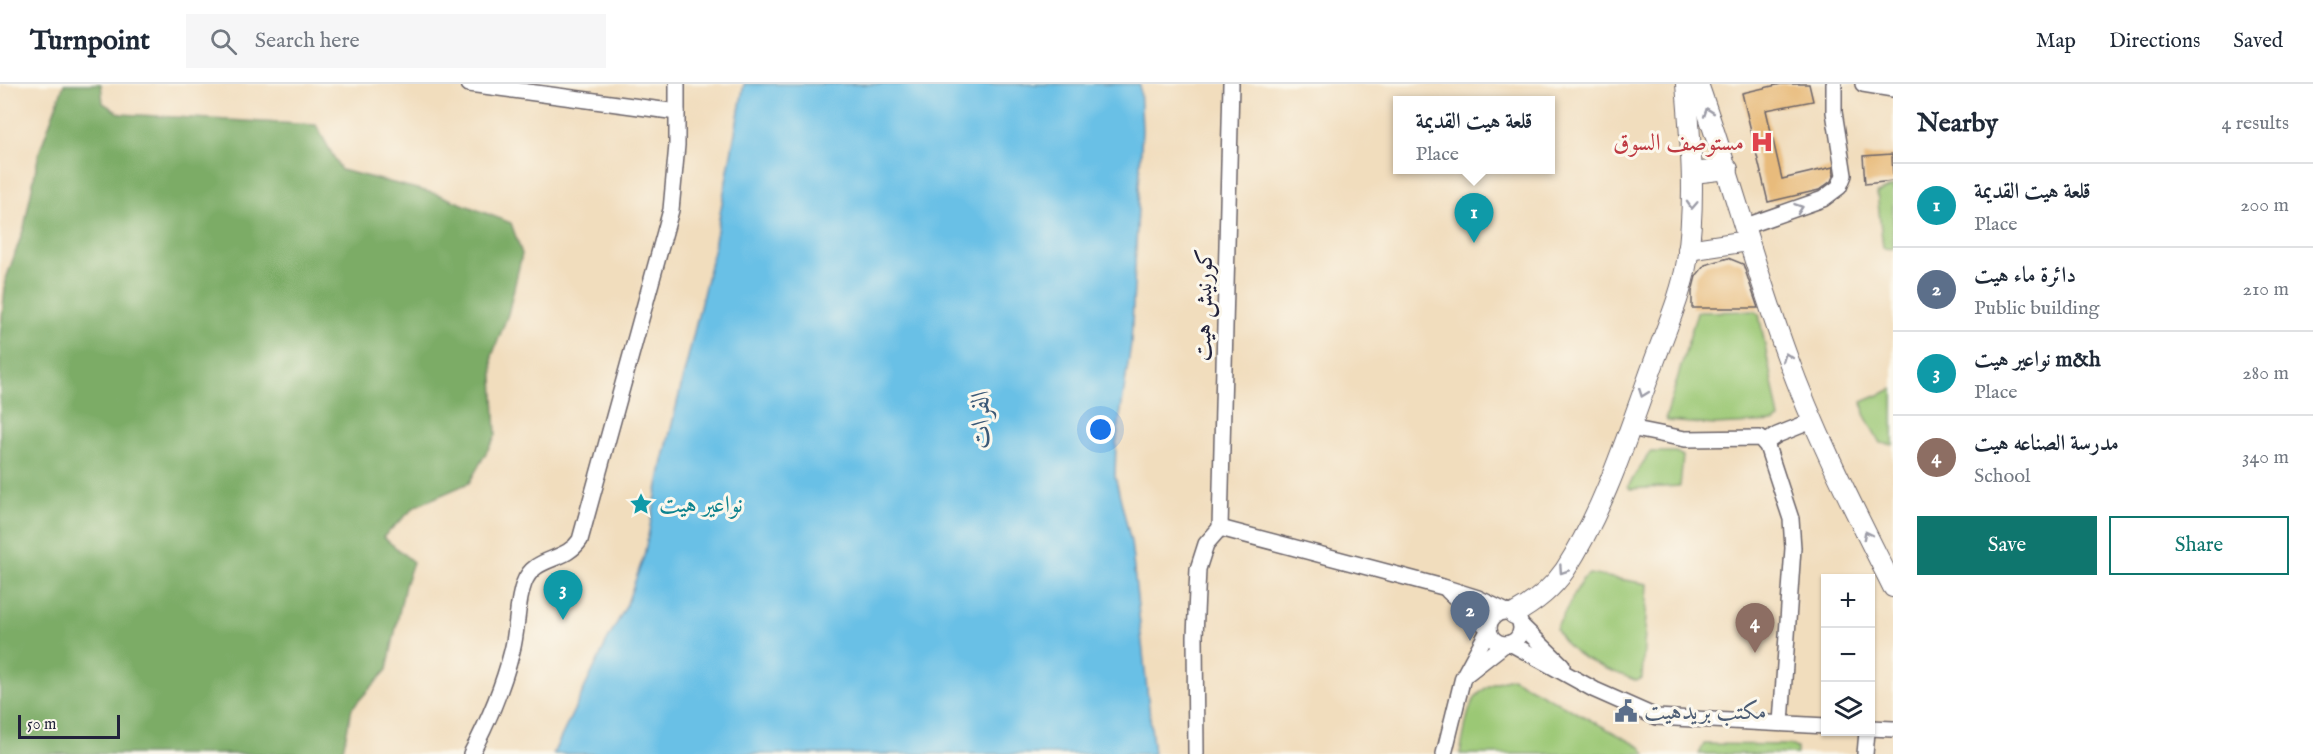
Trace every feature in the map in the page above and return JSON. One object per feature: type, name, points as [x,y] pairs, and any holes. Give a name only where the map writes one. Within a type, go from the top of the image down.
[{"type":"main road","points":[[1513,617],[1537,599],[1565,569],[1601,500],[1630,428],[1678,294],[1688,250],[1693,173],[1686,84]]},
{"type":"main road","points":[[1698,84],[1728,169],[1746,234],[1812,421],[1893,587]]},
{"type":"main road","points":[[1693,173],[1728,169]]},
{"type":"main road","points":[[1688,250],[1746,234]]},
{"type":"street","points":[[469,84],[677,112]]},
{"type":"street","points":[[471,754],[487,724],[513,651],[524,584],[539,562],[566,554],[580,540],[671,210],[677,145],[677,84]]},
{"type":"street","name":"كورنيش هيت","points":[[1220,528],[1231,84]]},
{"type":"street","points":[[1746,234],[1823,199],[1839,188],[1844,175],[1834,112],[1834,84]]},
{"type":"street","points":[[1863,84],[1893,89]]},
{"type":"street","points":[[1765,443],[1777,435],[1812,421]]},
{"type":"street","points":[[1630,428],[1686,439],[1760,438],[1765,443],[1777,468],[1791,519],[1793,548],[1781,723]]},
{"type":"street","points":[[1196,754],[1195,636],[1198,569],[1206,544],[1220,528],[1484,600],[1513,617],[1578,680]]},
{"type":"street","points":[[1443,587],[1489,629],[1496,641],[1507,643],[1595,690],[1656,717],[1821,726]]},
{"type":"street","points":[[1444,754],[1463,677],[1493,617],[1513,617]]},
{"type":"street","points":[[1463,677],[1507,643],[1517,638],[1513,617]]},
{"type":"street","points":[[1875,728],[1893,729]]},
{"type":"street","points":[[1865,754],[1867,736]]},
{"type":"green space","points":[[64,84],[101,84],[103,103],[121,114],[316,125],[341,170],[437,194],[511,223],[522,254],[508,314],[492,356],[496,435],[469,483],[416,506],[383,537],[413,562],[405,585],[387,670],[352,708],[342,754],[0,754],[0,336],[6,279],[24,228],[39,153]]},
{"type":"green space","points":[[1893,186],[1893,249],[1883,248],[1877,193]]},
{"type":"green space","points":[[1755,311],[1759,314],[1779,419],[1774,422],[1715,425],[1667,421],[1666,417],[1697,312]]},
{"type":"green space","points":[[1893,389],[1893,445],[1880,443],[1864,414],[1862,402]]},
{"type":"green space","points":[[1650,452],[1676,452],[1683,456],[1680,486],[1630,489],[1628,486]]},
{"type":"green space","points":[[1589,574],[1648,584],[1642,678],[1637,681],[1580,656],[1563,640],[1556,629],[1582,580]]},
{"type":"green space","points":[[1512,678],[1641,747],[1646,754],[1460,754],[1468,715],[1477,695],[1497,682]]},
{"type":"green space","points":[[1704,744],[1790,745],[1797,748],[1797,754],[1699,754]]},
{"type":"water","name":"الفرات","points":[[744,84],[1140,84],[1142,130],[1131,344],[1116,444],[1115,476],[1131,542],[1154,754],[553,754],[626,606],[644,556],[662,466],[712,257]]},
{"type":"building","points":[[1781,84],[1809,84],[1813,101],[1766,110],[1782,179],[1833,167],[1834,174],[1831,181],[1819,190],[1768,202],[1742,93]]},
{"type":"building","points":[[1892,154],[1893,181],[1865,184],[1863,156]]},
{"type":"building","points":[[1728,258],[1743,264],[1758,308],[1692,308],[1692,292],[1696,276],[1705,265]]},
{"type":"place","name":"مستوصف السوق","points":[[1762,142]]},
{"type":"place","name":"قلعة هيت القديمة","points":[[1474,243]]},
{"type":"place","name":"نواعير هيت","points":[[641,504]]},
{"type":"place","name":"نواعير هيت m&h","points":[[563,620]]},
{"type":"place","name":"دائرة ماء هيت","points":[[1470,641]]},
{"type":"place","name":"مدرسة الصناعه هيت","points":[[1755,653]]},
{"type":"place","name":"مكتب بريدهيت","points":[[1626,711]]}]
